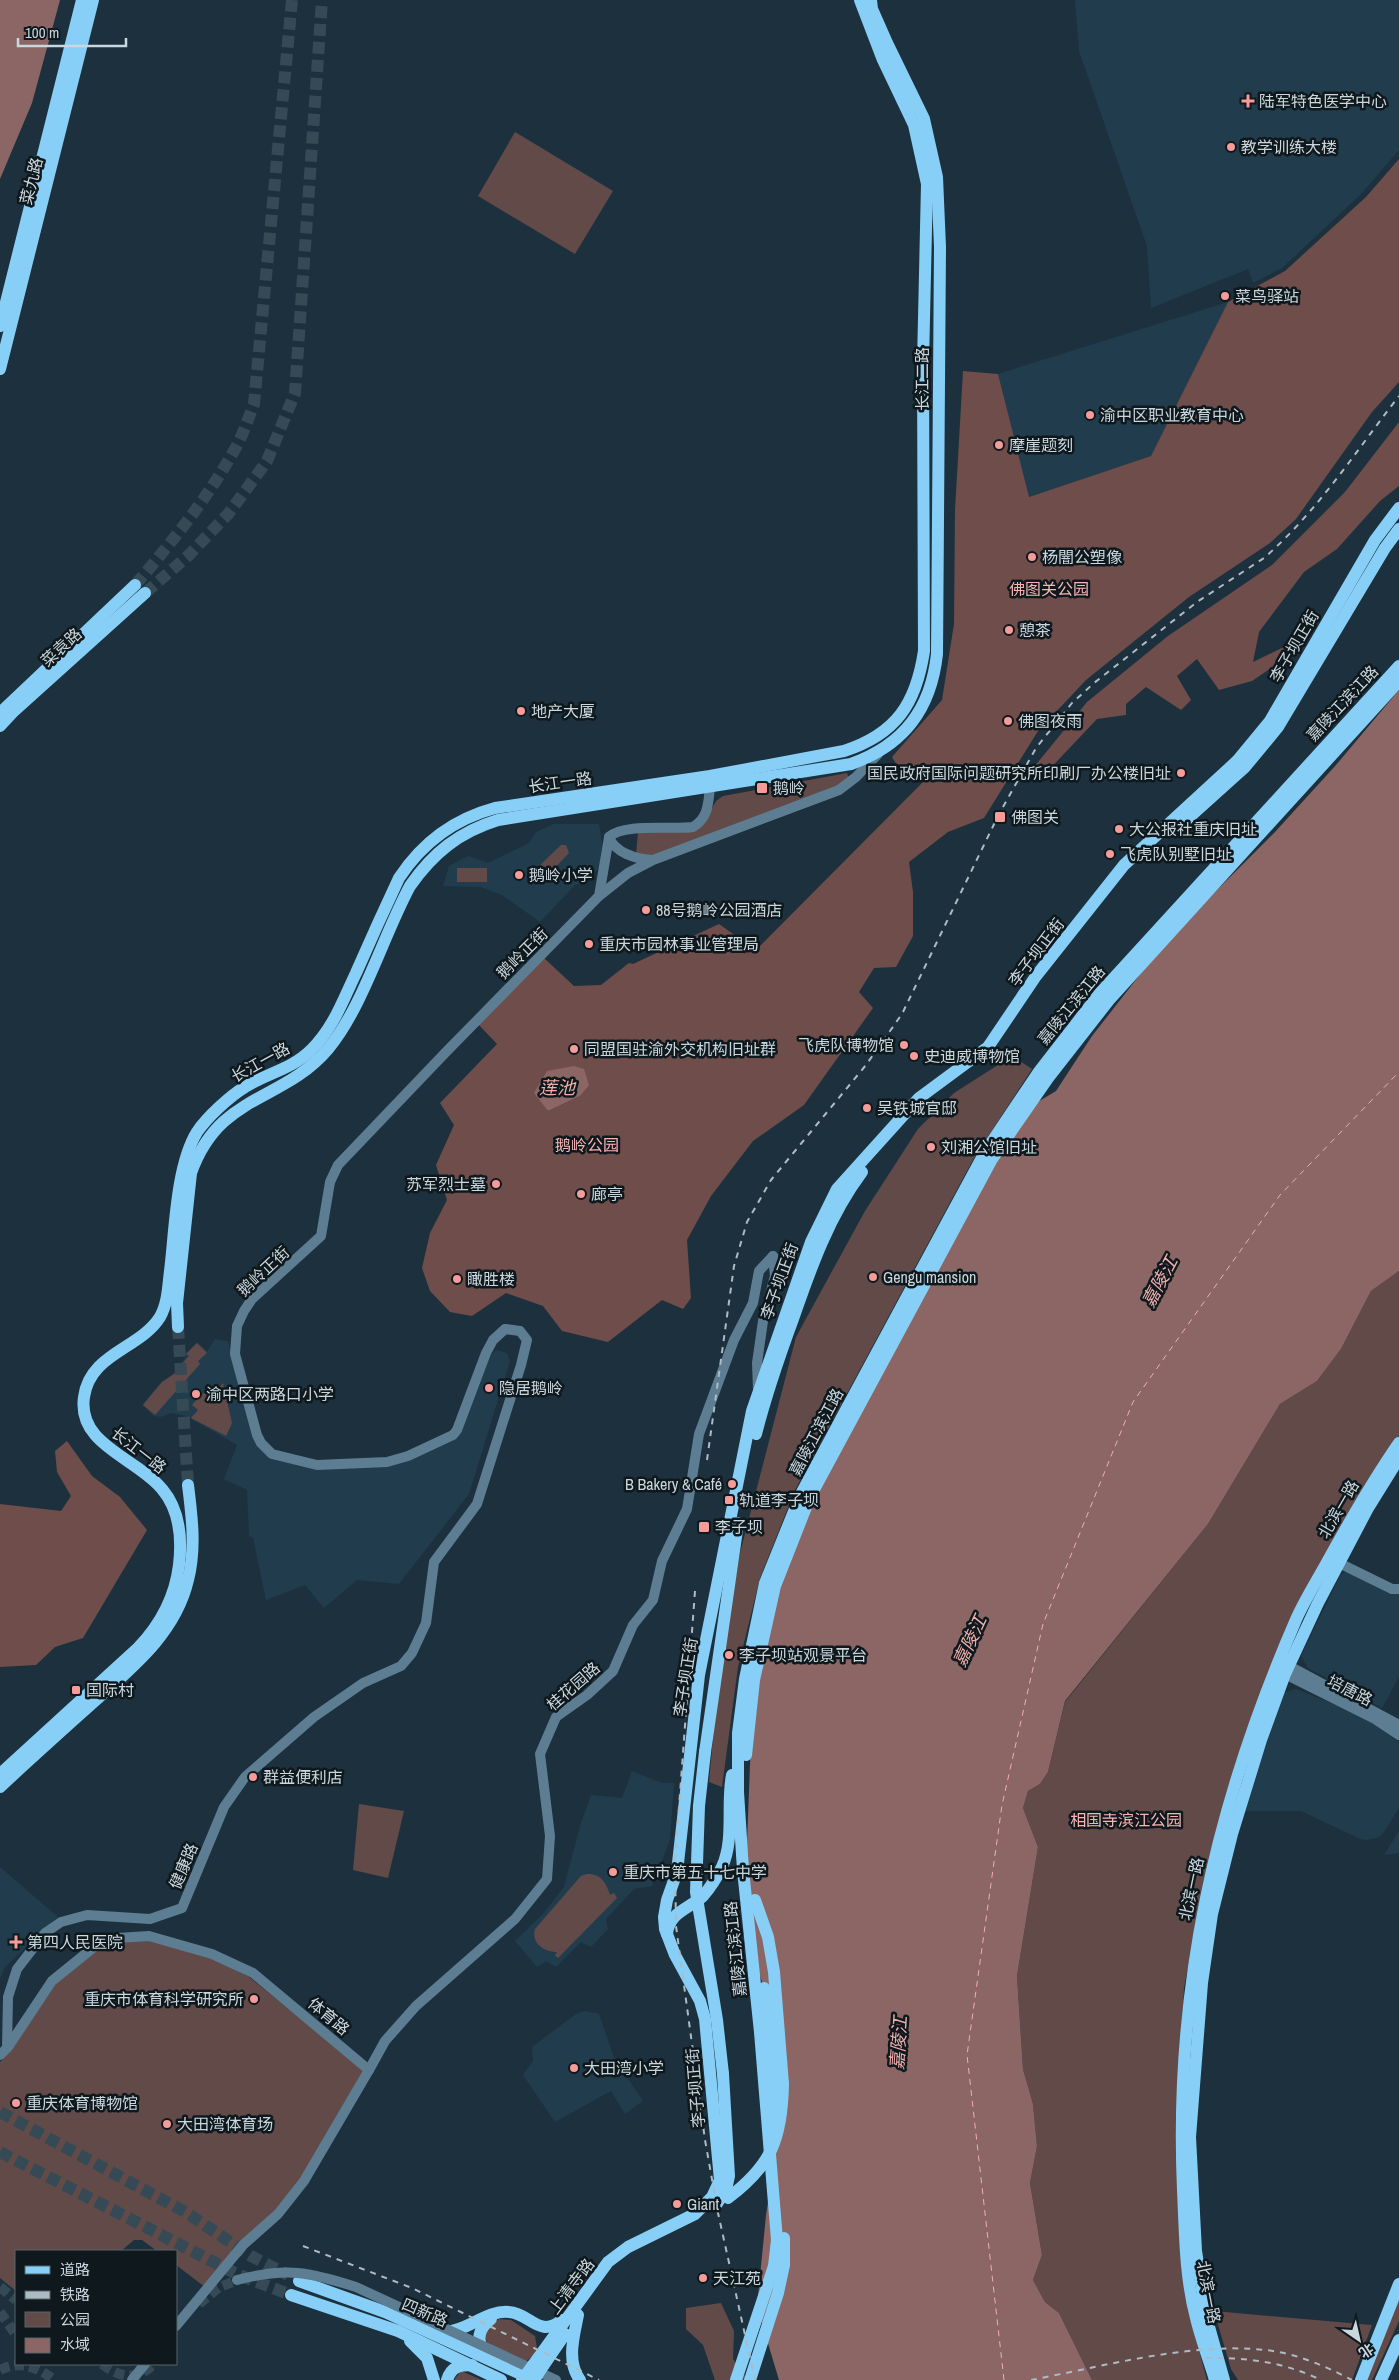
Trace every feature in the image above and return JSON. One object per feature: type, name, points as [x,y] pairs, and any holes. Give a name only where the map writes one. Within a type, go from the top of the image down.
[{"type":"main road","name":"菜九路","points":[[0,326],[82,0]]},
{"type":"main road","name":"菜九路","points":[[0,369],[94,0]]},
{"type":"main road","name":"长江二路","points":[[860,0],[883,60],[914,125],[927,184],[923,363],[924,651],[918,681],[912,698],[894,724],[884,733]]},
{"type":"main road","name":"长江二路","points":[[871,0],[872,9],[887,43],[924,119],[937,177],[940,247],[938,654],[936,670],[925,703],[905,731],[880,752]]},
{"type":"main road","name":"李子坝正街","points":[[1241,764],[1270,721],[1375,540],[1399,508]]},
{"type":"main road","name":"李子坝正街","points":[[664,2233],[702,2209],[712,2197],[720,2180],[704,2019],[700,2001],[667,1937],[664,1917],[666,1900],[677,1872],[699,1675],[746,1439],[758,1391],[811,1242],[837,1189],[919,1098],[988,1047],[1036,976],[1116,881],[1278,727],[1385,548],[1399,529]]},
{"type":"main road","name":"菜袁路","points":[[0,713],[140,589],[0,726]]},
{"type":"main road","name":"嘉陵江滨江路","points":[[736,2380],[774,2266],[777,2240],[760,2023],[742,1870],[738,1792],[738,1733],[745,1679],[765,1584],[801,1494],[985,1152],[1038,1073],[1100,993],[1399,666]]},
{"type":"main road","name":"嘉陵江滨江路","points":[[750,2380],[778,2293],[784,2256],[770,2032],[744,1794],[747,1734],[754,1680],[775,1586],[810,1497],[992,1159],[1048,1078],[1109,1000],[1399,681]]},
{"type":"main road","name":"长江一路","points":[[0,1774],[138,1648],[158,1625],[175,1587],[181,1551],[177,1518],[170,1499],[146,1473],[98,1438],[85,1418],[83,1408],[88,1382],[96,1370],[107,1358],[144,1333],[160,1316],[167,1292],[182,1170],[188,1150],[197,1132],[210,1117],[244,1087],[288,1068],[320,1040],[336,1016],[399,878],[409,863],[431,840],[476,813],[495,808],[710,776],[835,753],[860,746],[884,733]]},
{"type":"main road","name":"长江一路","points":[[160,1316],[172,1314],[178,1327],[178,1303],[191,1173],[197,1155],[207,1138],[232,1114],[293,1078],[313,1064],[329,1048],[350,1016],[410,886],[429,860],[456,838],[469,830],[498,820],[836,768],[858,762],[880,752]]},
{"type":"main road","name":"李子坝正街","points":[[664,2233],[704,2217],[726,2190],[729,2176],[723,2074],[717,2020],[696,1892],[698,1825],[705,1752],[732,1556],[753,1445],[766,1395],[817,1249],[848,1191],[872,1159],[936,1094],[996,1051],[1041,982],[1116,881]]},
{"type":"main road","name":"北滨一路","points":[[1215,2380],[1195,2317],[1186,2252],[1181,2141],[1190,1987],[1202,1908],[1227,1807],[1261,1706],[1296,1620],[1374,1480],[1399,1442]]},
{"type":"main road","name":"北滨一路","points":[[1224,2380],[1206,2316],[1196,2242],[1190,2137],[1202,1983],[1212,1914],[1232,1834],[1261,1740],[1287,1670],[1368,1508],[1399,1458]]},
{"type":"main road","points":[[0,1787],[144,1656],[166,1630],[185,1591],[191,1563],[192,1530],[188,1485],[186,1495],[179,1499],[175,1499],[162,1489]]},
{"type":"main road","points":[[667,1937],[668,1927],[673,1918],[702,1896],[722,1866],[728,1850],[730,1830],[729,1792],[738,1733]]},
{"type":"main road","points":[[704,2217],[751,2181],[768,2160],[783,2116],[783,2084],[774,1972],[768,1937],[755,1900]]},
{"type":"main road","name":"上清寺路","points":[[534,2380],[538,2366],[579,2301],[600,2272],[618,2254],[664,2233]]},
{"type":"main road","name":"上清寺路","points":[[522,2380],[538,2366],[607,2276],[622,2261],[664,2233]]},
{"type":"main road","name":"四新路","points":[[299,2281],[426,2330],[534,2380]]},
{"type":"main road","points":[[1362,2380],[1399,2284]]},
{"type":"main road","name":"四新路","points":[[291,2295],[398,2331],[501,2380]]},
{"type":"main road","points":[[426,2330],[453,2332],[505,2312],[514,2313],[538,2326],[548,2328],[563,2320],[579,2301]]},
{"type":"main road","points":[[497,2362],[484,2352],[480,2344],[480,2330],[495,2317],[509,2315],[534,2328],[541,2335],[543,2345],[538,2366]]},
{"type":"main road","points":[[578,2315],[571,2348],[577,2375],[580,2380]]},
{"type":"main road","points":[[398,2331],[427,2358],[434,2380]]},
{"type":"main road","points":[[1381,2380],[1399,2340]]},
{"type":"main road","points":[[447,2380],[455,2368],[461,2365],[472,2365]]},
{"type":"street","name":"鹅岭正街","points":[[364,1682],[401,1666],[412,1653],[426,1623],[434,1562],[477,1504],[521,1365],[526,1340],[520,1331],[505,1329],[493,1340],[486,1353],[463,1417],[453,1435],[408,1456],[387,1462],[326,1466],[279,1457],[261,1442],[235,1354],[237,1326],[252,1299],[321,1236],[330,1182],[338,1165],[599,896],[628,873],[653,860],[839,790],[856,777],[880,752]]},
{"type":"street","points":[[599,896],[609,837],[613,833],[626,830],[693,827],[704,819],[710,788]]},
{"type":"street","points":[[609,837],[616,848],[635,858],[653,860]]},
{"type":"street","name":"桂花园路","points":[[369,2070],[389,2036],[416,2006],[515,1919],[547,1879],[550,1836],[540,1754],[556,1717],[587,1696],[613,1671],[633,1625],[654,1600],[662,1561],[687,1509],[699,1434],[734,1340],[752,1303],[759,1271],[773,1256],[775,1276],[763,1321],[757,1363],[758,1391]]},
{"type":"street","points":[[1339,1563],[1392,1589],[1399,1589]]},
{"type":"street","name":"培唐路","points":[[1287,1670],[1399,1725]]},
{"type":"street","name":"培唐路","points":[[1287,1670],[1375,1719],[1399,1735]]},
{"type":"street","name":"健康路","points":[[4,2052],[8,1997],[17,1969],[45,1933],[61,1922],[87,1915],[150,1919],[182,1908],[224,1807],[245,1777],[314,1717],[364,1682]]},
{"type":"street","name":"体育路","points":[[4,2052],[52,1981],[94,1947],[117,1938],[149,1936],[212,1954],[253,1973],[369,2070]]},
{"type":"street","points":[[178,2324],[243,2245],[278,2214],[304,2181],[369,2070]]},
{"type":"street","points":[[238,2280],[277,2272],[304,2272],[322,2276],[356,2287],[556,2380]]},
{"type":"street","points":[[132,2380],[144,2365]]},
{"type":"shaded area","name":"陆军特色医学中心","points":[[1075,0],[1399,0],[1399,150],[1361,194],[1282,268],[1253,283],[1248,269],[1151,308],[1147,246],[1079,51]]},
{"type":"shaded area","name":"渝中区职业教育中心","points":[[1228,302],[1151,456],[1028,497],[998,374]]},
{"type":"shaded area","name":"鹅岭小学","points":[[554,824],[599,824],[602,843],[599,868],[584,883],[575,885],[540,922],[502,895],[481,887],[443,886],[449,866],[468,856],[488,863],[529,843],[536,832]]},
{"type":"shaded area","points":[[215,1339],[228,1341],[254,1439],[277,1460],[399,1463],[448,1443],[455,1437],[489,1357],[496,1350],[507,1353],[510,1361],[469,1494],[399,1584],[357,1580],[324,1608],[305,1585],[266,1600],[253,1538],[249,1536],[247,1490],[224,1479],[237,1445],[186,1416],[171,1413],[161,1417],[154,1416],[142,1405],[162,1381],[164,1382],[177,1371],[176,1369],[187,1356],[185,1354],[197,1342],[207,1351]]},
{"type":"shaded area","points":[[1347,1572],[1399,1594],[1399,1677],[1382,1708],[1308,1668],[1301,1656],[1341,1574]]},
{"type":"shaded area","points":[[1296,1689],[1336,1705],[1374,1724],[1399,1742],[1399,1808],[1379,1837],[1366,1840],[1360,1839],[1301,1811],[1244,1811],[1283,1693]]},
{"type":"shaded area","name":"重庆市第五十七中学","points":[[632,1771],[662,1783],[674,1783],[670,1840],[652,1886],[634,1889],[606,1919],[608,1929],[591,1947],[581,1942],[556,1967],[546,1961],[537,1967],[515,1941],[543,1914],[564,1887],[580,1826],[591,1795],[622,1798]]},
{"type":"shaded area","points":[[1399,1831],[1399,1853],[1384,1855]]},
{"type":"shaded area","name":"第四人民医院","points":[[0,1867],[58,1917],[5,1967],[0,1979]]},
{"type":"shaded area","name":"大田湾小学","points":[[585,2011],[599,2014],[614,2058],[643,2101],[625,2114],[611,2091],[555,2122],[523,2075],[533,2061],[532,2047],[576,2014]]},
{"type":"green space","points":[[515,132],[613,191],[575,254],[478,196]]},
{"type":"green space","points":[[1399,159],[1399,382],[1372,412],[1296,519],[1270,543],[1189,597],[1086,680],[1038,731],[984,818],[948,832],[909,862],[913,892],[913,936],[896,967],[874,968],[859,992],[873,1008],[804,1105],[753,1141],[711,1196],[687,1240],[691,1298],[683,1309],[662,1300],[608,1342],[562,1331],[543,1306],[506,1293],[472,1316],[450,1312],[430,1291],[422,1268],[430,1233],[447,1200],[436,1165],[454,1125],[440,1103],[497,1044],[478,1024],[544,958],[574,986],[601,985],[629,963],[633,964],[719,924],[756,950],[923,782],[900,770],[892,757],[942,700],[954,624],[955,510],[963,371],[998,374],[1029,497],[1151,456],[1228,302],[1285,271],[1366,197]],"holes":[[[580,1096],[548,1111],[542,1102]]]},
{"type":"green space","points":[[1399,422],[1399,486],[1380,501],[1337,549],[1304,572],[1259,632],[1253,662],[1288,645],[1283,660],[1252,681],[1219,690],[1197,659],[1177,676],[1191,700],[1181,710],[1146,687],[1126,704],[1126,715],[1097,719],[1044,775],[1034,767],[1087,702],[1168,636],[1272,565],[1345,492]]},
{"type":"green space","points":[[847,773],[849,779],[844,783],[651,858],[636,854],[638,832],[702,826],[716,801],[723,796]]},
{"type":"green space","points":[[561,845],[566,845],[569,853],[549,874],[543,876],[537,871],[537,868]]},
{"type":"green space","points":[[457,868],[487,868],[487,882],[457,882]]},
{"type":"green space","points":[[1012,1056],[1032,1069],[974,1158],[795,1490],[760,1578],[738,1667],[722,1787],[709,1782],[718,1683],[740,1553],[796,1337],[865,1211],[918,1129],[954,1093]]},
{"type":"green space","name":"相国寺滨江公园","points":[[1399,1271],[1399,1436],[1371,1476],[1291,1618],[1199,1908],[1184,1988],[1176,2142],[1190,2318],[1207,2380],[1092,2380],[1059,2313],[1045,2302],[1033,2280],[1042,2255],[1030,2183],[1037,2146],[1033,2104],[1023,2069],[1017,1976],[1038,1847],[1023,1808],[1028,1791],[1040,1784],[1048,1772],[1065,1702],[1208,1524],[1280,1404],[1317,1381],[1341,1349],[1371,1291]]},
{"type":"green space","points":[[197,1343],[207,1353],[198,1361],[200,1364],[155,1415],[143,1405],[162,1382],[178,1371],[177,1369],[189,1356],[186,1354]]},
{"type":"green space","points":[[223,1383],[232,1423],[226,1436],[191,1418],[198,1410],[192,1405],[209,1387],[215,1392]]},
{"type":"green space","points":[[67,1441],[92,1476],[120,1497],[147,1530],[83,1638],[55,1647],[36,1665],[0,1667],[0,1504],[61,1511],[71,1496],[57,1472],[55,1451]]},
{"type":"green space","points":[[359,1804],[404,1811],[388,1878],[353,1870]]},
{"type":"green space","points":[[587,1874],[599,1877],[607,1886],[610,1895],[614,1893],[617,1898],[558,1958],[555,1955],[557,1952],[552,1952],[540,1946],[535,1939],[535,1929],[581,1876]]},
{"type":"green space","name":"大田湾体育场","points":[[150,1940],[212,1958],[249,1977],[364,2070],[302,2179],[276,2212],[205,2287],[178,2267],[178,2250],[156,2250],[142,2240],[134,2240],[122,2250],[15,2250],[15,2290],[0,2278],[0,2062],[11,2050],[56,1984],[96,1951],[119,1942]]},
{"type":"green space","points":[[1399,2299],[1399,2321],[1372,2380],[1366,2380]]},
{"type":"green space","points":[[721,2303],[734,2331],[733,2359],[748,2380],[715,2380],[703,2345],[686,2329],[686,2308]]},
{"type":"green space","points":[[1214,2311],[1372,2325],[1352,2380],[1238,2380],[1231,2369]]},
{"type":"green space","points":[[499,2319],[511,2320],[535,2336],[537,2348],[533,2356],[525,2362],[488,2345],[485,2337],[486,2330]]},
{"type":"green space","points":[[461,2371],[482,2380],[454,2380]]},
{"type":"water","points":[[0,0],[60,0],[32,103],[0,179]]},
{"type":"water","name":"嘉陵江","points":[[1399,690],[1399,1271],[1371,1291],[1341,1349],[1317,1381],[1280,1404],[1208,1524],[1065,1701],[1048,1772],[1040,1784],[1028,1791],[1023,1808],[1038,1847],[1017,1976],[1023,2069],[1033,2104],[1037,2146],[1030,2183],[1042,2255],[1033,2280],[1045,2302],[1059,2313],[1092,2380],[779,2380],[757,2307],[766,2215],[788,2072],[744,1920],[755,1636],[828,1459],[1006,1121],[1056,1091],[1092,1036],[1167,940],[1275,832],[1336,765]]},
{"type":"water","name":"莲池","points":[[574,1066],[584,1069],[589,1085],[580,1096],[548,1111],[534,1093],[547,1071]]},
{"type":"ferry route","points":[[1004,2380],[967,2055],[1002,1805],[1043,1624],[1133,1402],[1280,1195],[1399,1072]]},
{"type":"tunnel","points":[[135,585],[176,536],[213,485],[238,444],[254,404],[292,0]]},
{"type":"tunnel","points":[[145,593],[188,556],[229,513],[267,461],[295,393],[322,0]]},
{"type":"tunnel","points":[[178,1327],[188,1485]]},
{"type":"tunnel","points":[[0,2112],[187,2213],[251,2256],[288,2275]]},
{"type":"tunnel","points":[[0,2152],[239,2275],[291,2295]]},
{"type":"tunnel","points":[[199,2304],[218,2288],[237,2280]]},
{"type":"tunnel","points":[[0,2287],[15,2299]]},
{"type":"tunnel","points":[[0,2312],[15,2334]]},
{"type":"tunnel","points":[[103,2365],[116,2373],[129,2376],[142,2373],[153,2365]]},
{"type":"tunnel","points":[[0,2370],[7,2367],[28,2366],[35,2368],[54,2380]]},
{"type":"railway","points":[[707,1460],[734,1266],[747,1222],[771,1180],[866,1065],[902,1014],[998,816],[1036,748],[1072,703],[1094,683],[1197,602],[1264,558],[1283,540],[1319,501],[1399,396]]},
{"type":"railway","points":[[695,1591],[675,1861],[676,1926],[705,2140],[718,2213],[755,2380]]},
{"type":"railway","points":[[303,2246],[412,2288],[599,2380]]},
{"type":"railway","points":[[1031,2380],[1152,2356],[1214,2349],[1273,2351],[1293,2355],[1323,2366],[1352,2380]]},
{"type":"railway","points":[[1205,2358],[1235,2358],[1264,2362],[1293,2369],[1321,2380]]},
{"type":"place","name":"陆军特色医学中心","points":[[1248,101]]},
{"type":"place","name":"教学训练大楼","points":[[1231,147]]},
{"type":"place","name":"菜鸟驿站","points":[[1225,296]]},
{"type":"place","name":"渝中区职业教育中心","points":[[1090,415]]},
{"type":"place","name":"摩崖题刻","points":[[999,445]]},
{"type":"place","name":"杨闇公塑像","points":[[1032,557]]},
{"type":"place","name":"憩茶","points":[[1009,630]]},
{"type":"place","name":"地产大厦","points":[[521,711]]},
{"type":"place","name":"佛图夜雨","points":[[1008,721]]},
{"type":"place","name":"国民政府国际问题研究所印刷厂办公楼旧址","points":[[1181,773]]},
{"type":"place","name":"鹅岭","points":[[762,788]]},
{"type":"place","name":"佛图关","points":[[1000,817]]},
{"type":"place","name":"大公报社重庆旧址","points":[[1119,829]]},
{"type":"place","name":"飞虎队别墅旧址","points":[[1110,854]]},
{"type":"place","name":"鹅岭小学","points":[[519,875]]},
{"type":"place","name":"88号鹅岭公园酒店","points":[[646,910]]},
{"type":"place","name":"重庆市园林事业管理局","points":[[589,944]]},
{"type":"place","name":"飞虎队博物馆","points":[[904,1045]]},
{"type":"place","name":"同盟国驻渝外交机构旧址群","points":[[574,1049]]},
{"type":"place","name":"史迪威博物馆","points":[[914,1056]]},
{"type":"place","name":"吴铁城官邸","points":[[867,1108]]},
{"type":"place","name":"刘湘公馆旧址","points":[[931,1147]]},
{"type":"place","name":"苏军烈士墓","points":[[496,1184]]},
{"type":"place","name":"廊亭","points":[[581,1194]]},
{"type":"place","name":"Gengu mansion","points":[[873,1277]]},
{"type":"place","name":"瞰胜楼","points":[[457,1279]]},
{"type":"place","name":"隐居鹅岭","points":[[489,1388]]},
{"type":"place","name":"渝中区两路口小学","points":[[196,1394]]},
{"type":"place","name":"B Bakery & Café","points":[[732,1484]]},
{"type":"place","name":"轨道李子坝","points":[[729,1500]]},
{"type":"place","name":"李子坝","points":[[704,1527]]},
{"type":"place","name":"李子坝站观景平台","points":[[729,1655]]},
{"type":"place","name":"国际村","points":[[76,1690]]},
{"type":"place","name":"群益便利店","points":[[253,1777]]},
{"type":"place","name":"重庆市第五十七中学","points":[[613,1872]]},
{"type":"place","name":"第四人民医院","points":[[16,1942]]},
{"type":"place","name":"重庆市体育科学研究所","points":[[254,1999]]},
{"type":"place","name":"大田湾小学","points":[[574,2068]]},
{"type":"place","name":"重庆体育博物馆","points":[[16,2103]]},
{"type":"place","name":"大田湾体育场","points":[[167,2124]]},
{"type":"place","name":"Giant","points":[[677,2204]]},
{"type":"place","name":"天江苑","points":[[703,2278]]},
{"type":"park label","name":"佛图关公园","points":[[1049,589]]},
{"type":"park label","name":"鹅岭公园","points":[[587,1145]]}]
